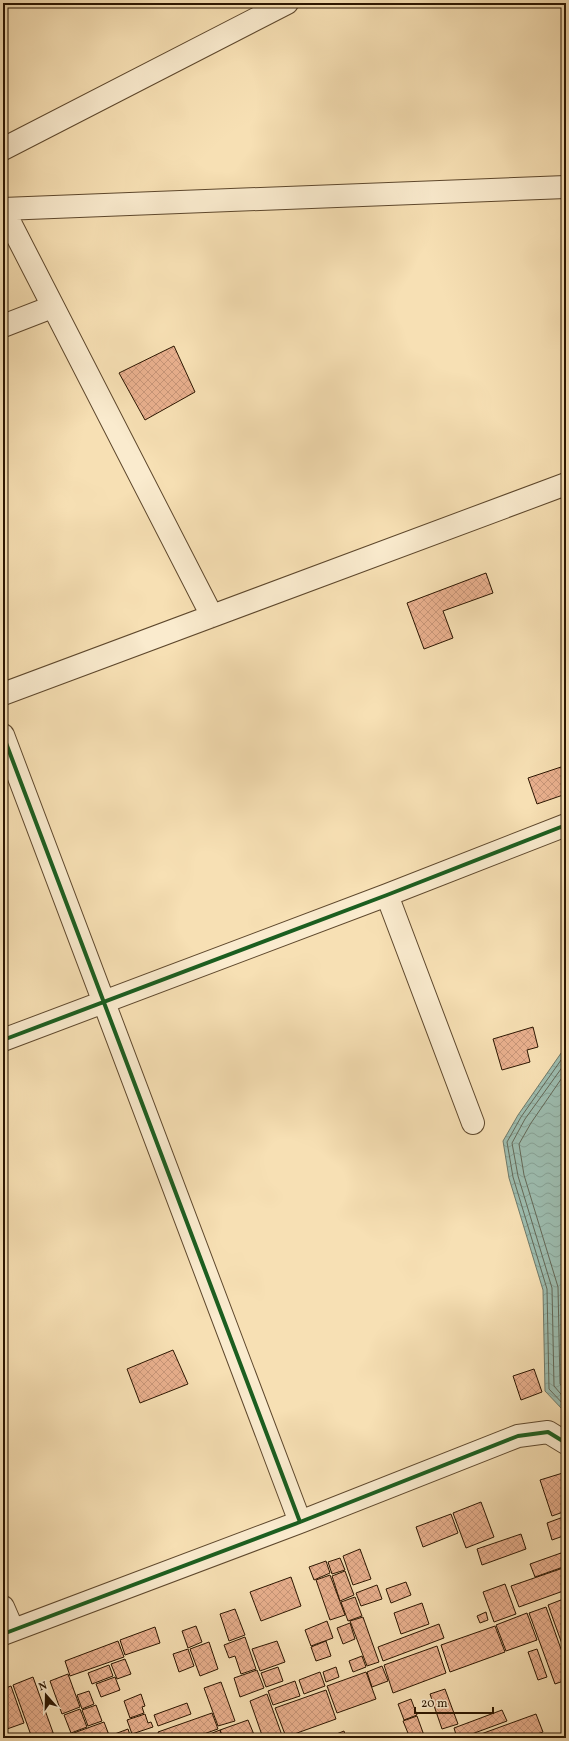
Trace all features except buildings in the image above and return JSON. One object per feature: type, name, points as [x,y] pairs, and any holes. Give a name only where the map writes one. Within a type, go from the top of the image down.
[{"type":"street","points":[[3,149],[287,3]]},
{"type":"street","points":[[212,616],[3,209],[566,186]]},
{"type":"street","points":[[3,326],[52,307]]},
{"type":"street","points":[[3,694],[566,484]]},
{"type":"street","points":[[3,735],[300,1522]]},
{"type":"street","points":[[3,1040],[387,895],[566,825]]},
{"type":"street","points":[[387,895],[473,1124]]},
{"type":"street","points":[[3,1607],[8,1632],[300,1522],[518,1436],[548,1432],[566,1443]]},
{"type":"water","points":[[566,1046],[566,1411],[562,1409],[545,1391],[543,1290],[509,1178],[503,1141],[518,1115]]},
{"type":"cycle path","points":[[3,735],[300,1522]]},
{"type":"cycle path","points":[[3,1040],[387,895],[566,825]]},
{"type":"cycle path","points":[[3,1634],[300,1522],[518,1436],[548,1432],[566,1443]]}]
